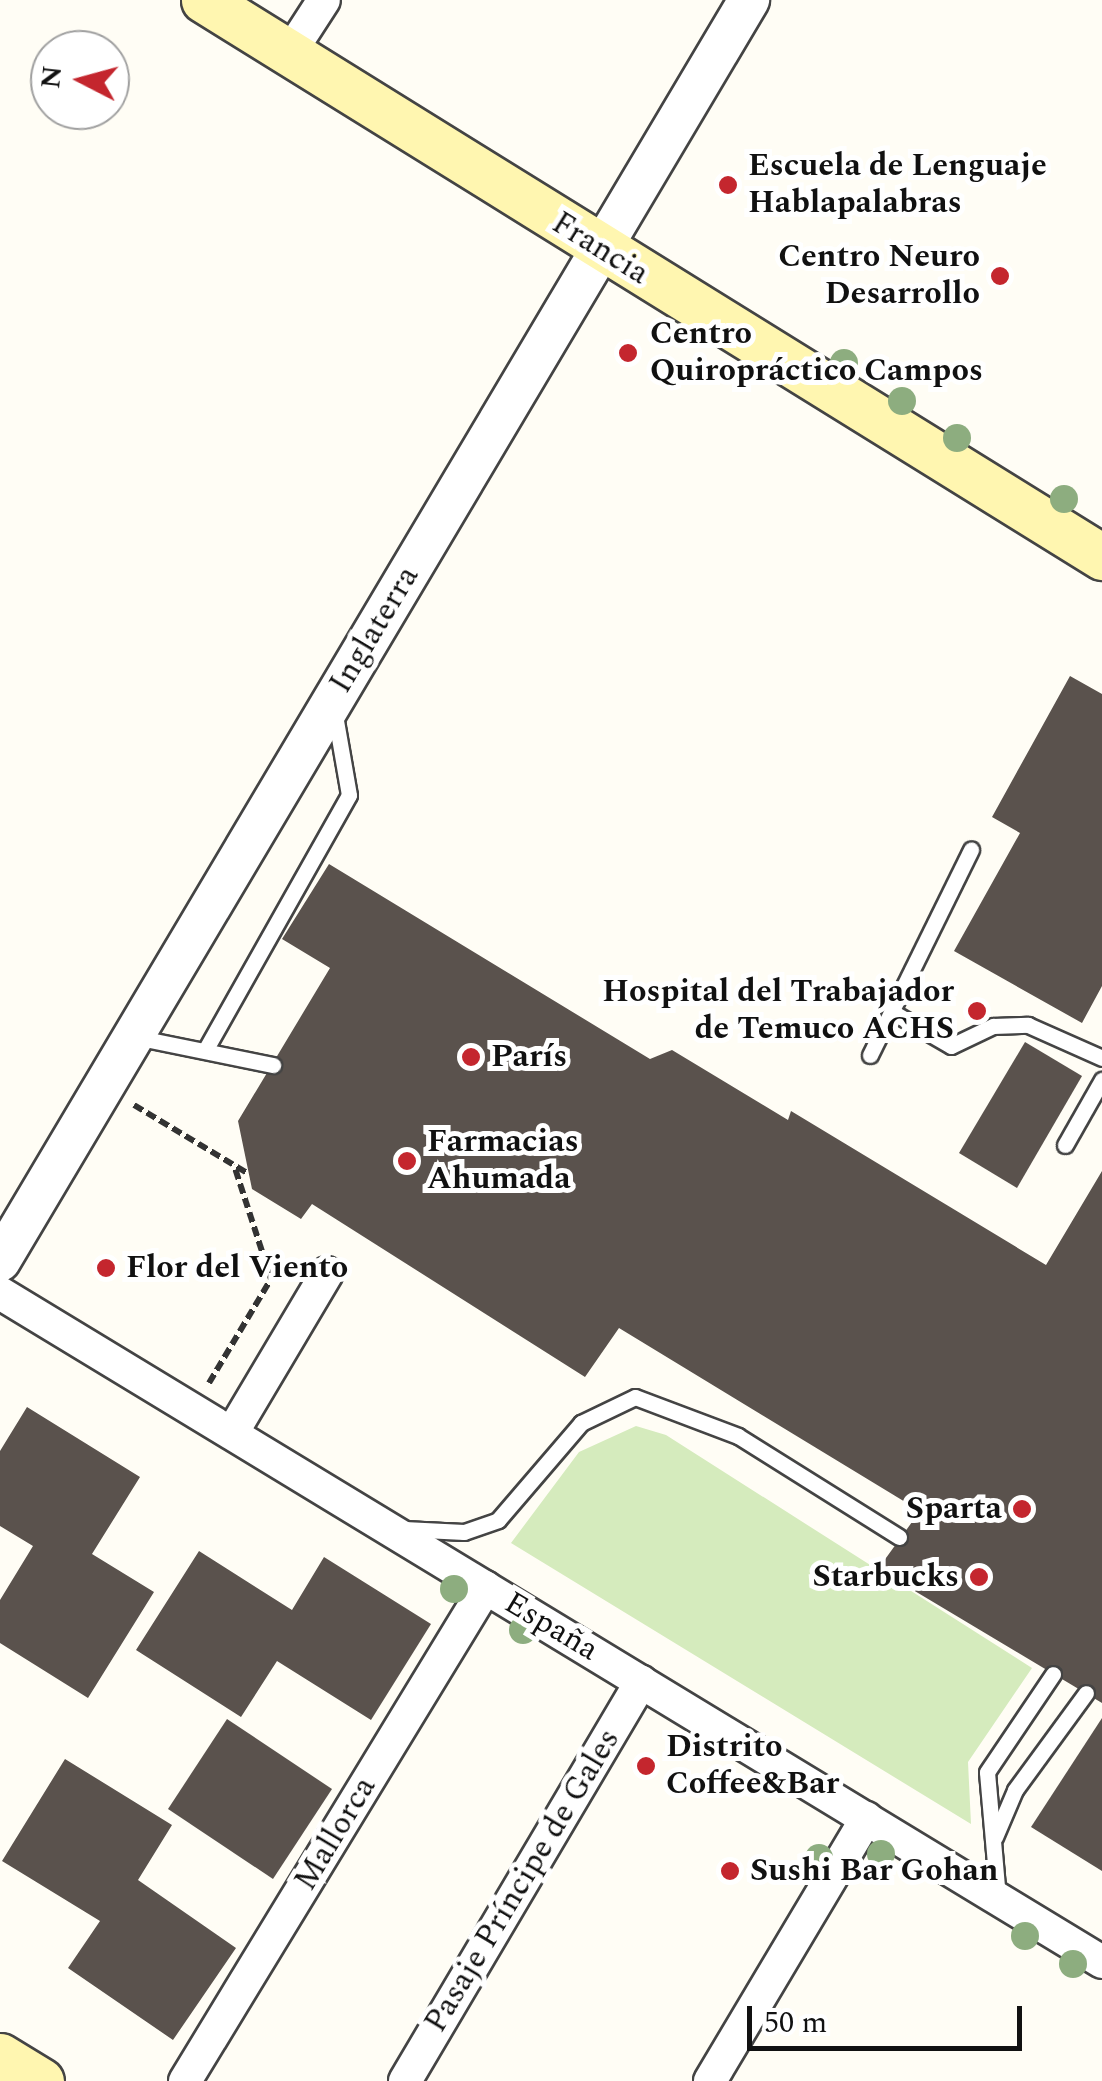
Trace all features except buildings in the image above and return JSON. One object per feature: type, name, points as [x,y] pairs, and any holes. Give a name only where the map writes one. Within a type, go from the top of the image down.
[{"type":"main road","name":"Francia","points":[[204,0],[600,250],[1102,557]]},
{"type":"main road","points":[[0,2056],[41,2081]]},
{"type":"street","points":[[289,54],[324,0]]},
{"type":"street","name":"Inglaterra","points":[[0,1261],[749,0]]},
{"type":"street","points":[[232,1434],[327,1272]]},
{"type":"street","name":"España","points":[[0,1293],[1102,1962]]},
{"type":"street","name":"Mallorca","points":[[185,2081],[486,1587]]},
{"type":"street","name":"Pasaje Príncipe de Gales","points":[[405,2081],[641,1682]]},
{"type":"street","points":[[710,2081],[867,1818]]},
{"type":"lane","points":[[207,1046],[349,795],[332,702]]},
{"type":"lane","points":[[870,1055],[920,962],[925,928],[971,850]]},
{"type":"lane","points":[[894,1012],[951,1046],[993,1026],[1028,1025],[1102,1058]]},
{"type":"lane","points":[[133,1036],[207,1046],[272,1064]]},
{"type":"lane","points":[[1064,1145],[1102,1080]]},
{"type":"lane","points":[[390,1527],[464,1532],[498,1520],[581,1423],[635,1397],[738,1436],[899,1537]]},
{"type":"lane","points":[[998,1898],[987,1772],[1053,1674]]},
{"type":"lane","points":[[993,1851],[1004,1808],[1086,1694]]},
{"type":"path","points":[[103,1087],[250,1174]]},
{"type":"path","points":[[193,1410],[271,1279],[234,1165]]},
{"type":"green space","points":[[636,1426],[666,1435],[1032,1668],[968,1762],[971,1824],[511,1543],[579,1452]]},
{"type":"place","name":"Escuela de Lenguaje Hablapalabras","points":[[728,185]]},
{"type":"place","name":"Centro Neuro Desarrollo","points":[[1000,276]]},
{"type":"place","name":"Centro Quiropráctico Campos","points":[[628,353]]},
{"type":"place","name":"Hospital del Trabajador de Temuco ACHS","points":[[977,1011]]},
{"type":"place","name":"París","points":[[471,1057]]},
{"type":"place","name":"Farmacias Ahumada","points":[[407,1161]]},
{"type":"place","name":"Flor del Viento","points":[[106,1268]]},
{"type":"place","name":"Sparta","points":[[1022,1509]]},
{"type":"place","name":"Starbucks","points":[[979,1577]]},
{"type":"place","name":"Distrito Coffee&Bar","points":[[646,1766]]},
{"type":"place","name":"Sushi Bar Gohan","points":[[730,1871]]}]
